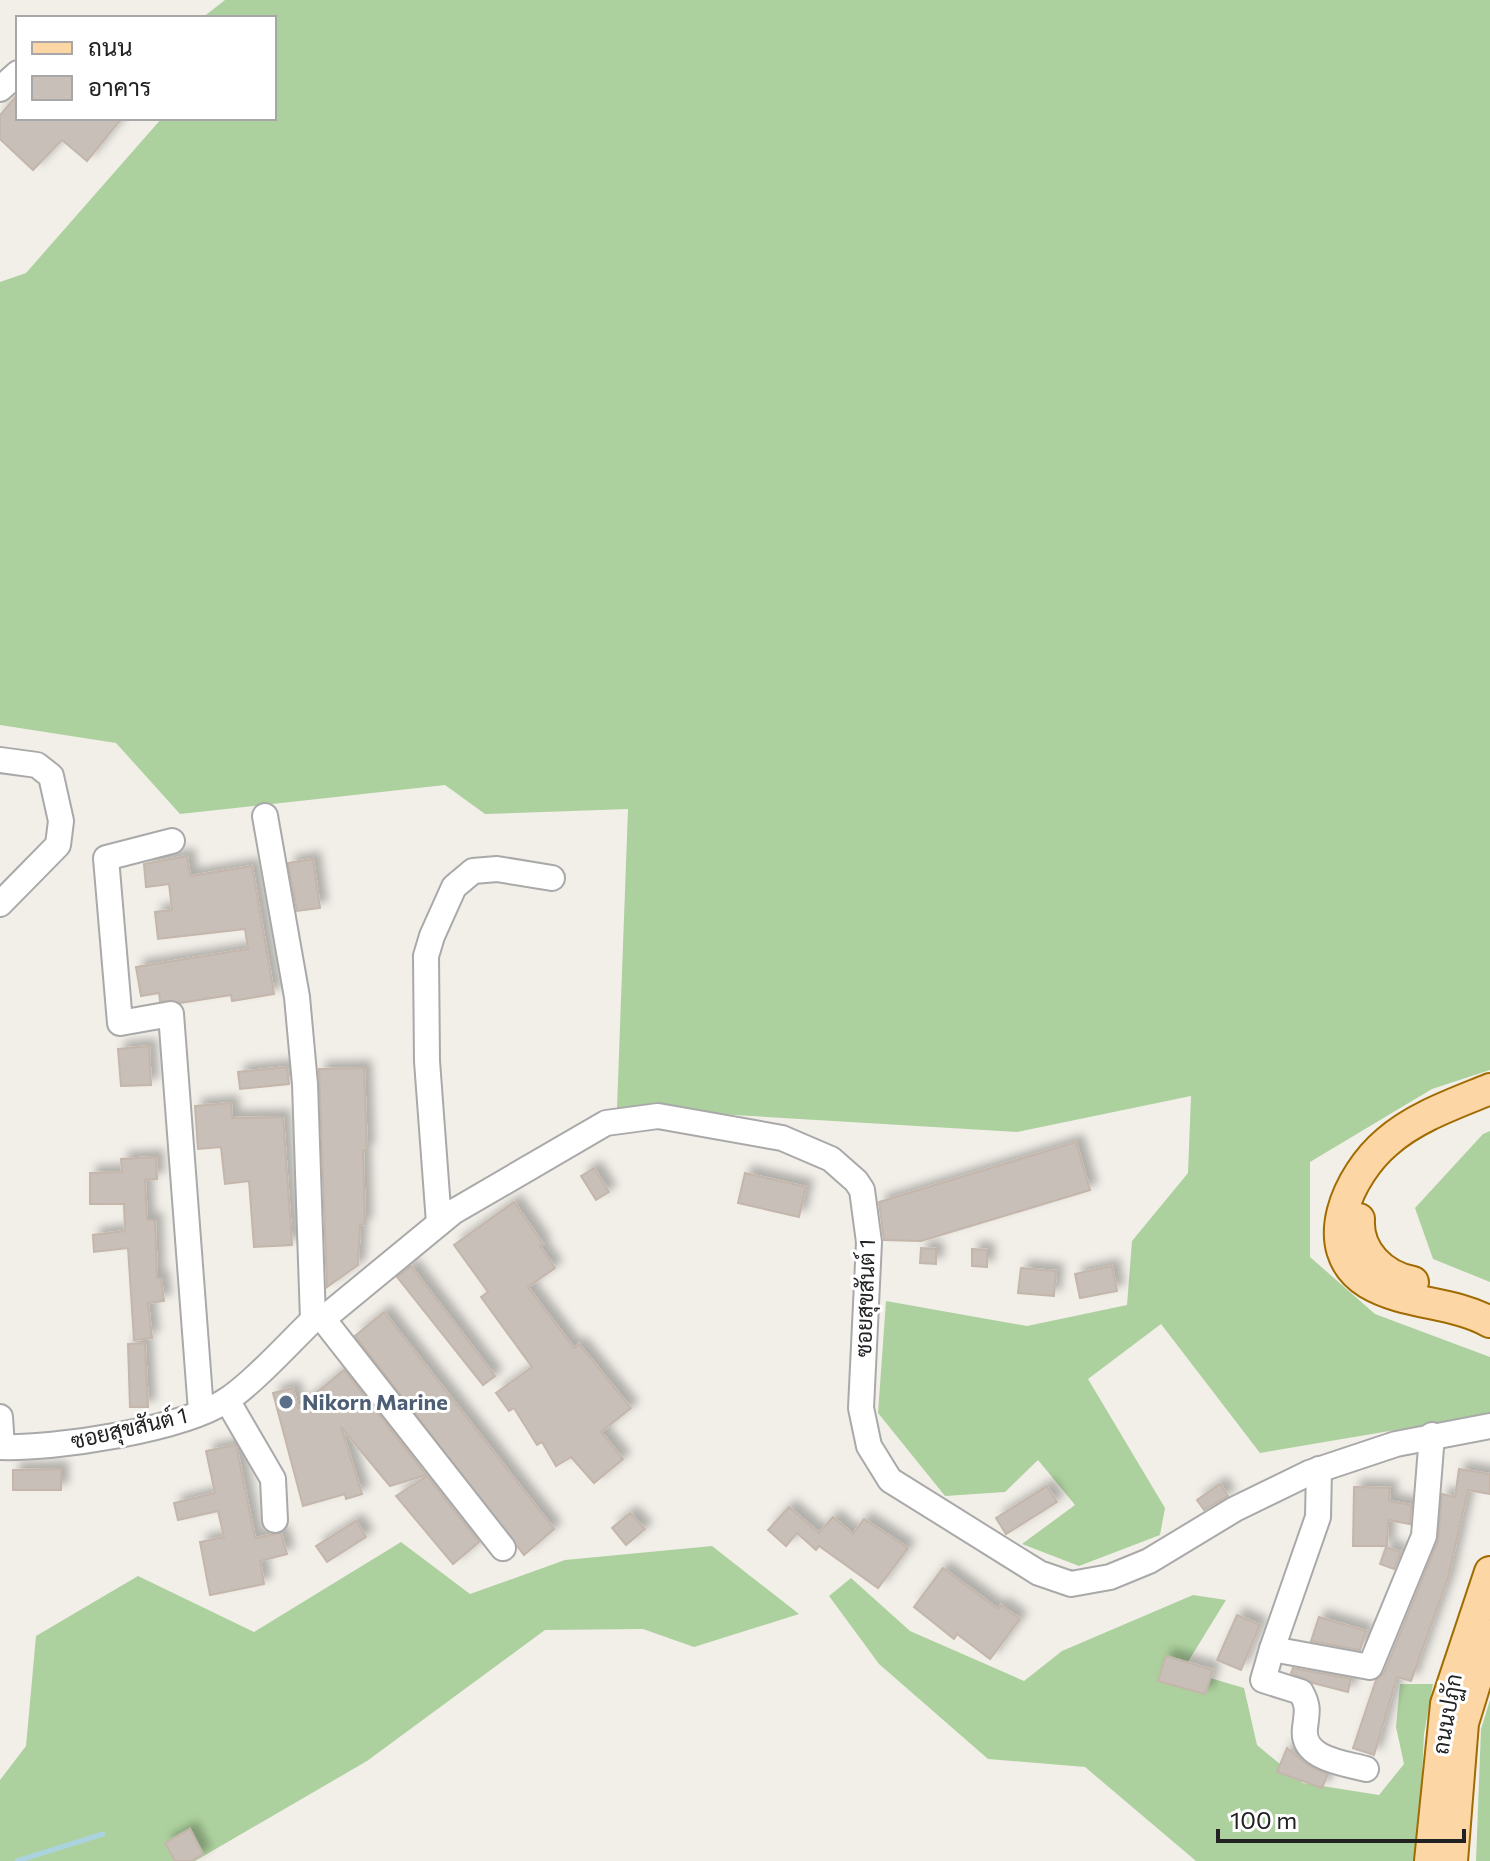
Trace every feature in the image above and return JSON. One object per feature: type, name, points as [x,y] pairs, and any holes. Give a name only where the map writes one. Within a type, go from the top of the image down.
[{"type":"main road","points":[[1490,1089],[1433,1114],[1389,1140],[1371,1157],[1350,1192],[1339,1225],[1340,1245],[1355,1273],[1366,1282],[1490,1322]]},
{"type":"main road","points":[[1490,1109],[1441,1132],[1400,1157],[1367,1198],[1359,1220],[1358,1237],[1366,1253],[1402,1280],[1469,1295],[1490,1305]]},
{"type":"main road","name":"ถนนปฏัก","points":[[1430,1861],[1446,1704],[1490,1572]]},
{"type":"main road","name":"ถนนปฏัก","points":[[1452,1861],[1463,1723],[1490,1635]]},
{"type":"street","points":[[0,89],[16,75]]},
{"type":"street","points":[[0,760],[37,765],[51,776],[61,833],[53,853],[0,904]]},
{"type":"street","points":[[265,816],[297,997],[318,1320],[503,1548]]},
{"type":"street","points":[[172,841],[106,858],[120,1023],[171,1014],[201,1411]]},
{"type":"street","points":[[439,1223],[427,1061],[426,956],[432,936],[454,887],[473,871],[497,869],[552,878]]},
{"type":"street","name":"ซอยสุขสันต์ 1","points":[[1,1447],[36,1448],[161,1425],[227,1400],[318,1320],[439,1223],[594,1128],[621,1118],[658,1116],[769,1136],[831,1159],[862,1190],[869,1242],[861,1408],[869,1446],[890,1480],[1039,1573],[1071,1584],[1110,1577],[1149,1561],[1235,1509],[1319,1469],[1432,1435],[1490,1426]]},
{"type":"street","points":[[227,1400],[273,1479],[275,1520]]},
{"type":"street","points":[[0,1417],[1,1447]]},
{"type":"street","points":[[1272,1649],[1370,1667],[1424,1536],[1432,1435]]},
{"type":"street","points":[[1319,1469],[1318,1517],[1263,1680],[1301,1692],[1309,1708],[1304,1732],[1307,1743],[1317,1755],[1366,1769]]},
{"type":"green space","points":[[225,0],[1490,0],[1490,1070],[1432,1089],[1310,1162],[1310,1257],[1375,1314],[1490,1357],[1490,1414],[1260,1453],[1161,1324],[1088,1379],[1165,1508],[1160,1535],[1079,1566],[1022,1544],[1075,1505],[1038,1460],[1005,1492],[945,1496],[878,1413],[886,1301],[1027,1326],[1127,1305],[1132,1241],[1188,1173],[1191,1096],[1017,1132],[617,1108],[628,809],[485,814],[445,785],[180,814],[116,743],[0,725],[0,282],[26,273],[160,120],[276,120],[276,16],[205,16]]},
{"type":"green space","points":[[1490,1131],[1490,1282],[1433,1259],[1415,1208],[1483,1134]]},
{"type":"green space","points":[[401,1542],[470,1594],[565,1560],[712,1546],[799,1614],[694,1647],[643,1629],[545,1630],[367,1761],[195,1861],[0,1861],[0,1780],[26,1746],[36,1636],[138,1576],[254,1632]]},
{"type":"green space","points":[[851,1578],[910,1631],[1024,1681],[1062,1651],[1193,1595],[1226,1600],[1183,1670],[1244,1688],[1257,1745],[1303,1783],[1379,1795],[1404,1764],[1396,1727],[1400,1684],[1433,1684],[1424,1734],[1418,1861],[1196,1861],[1085,1767],[988,1759],[879,1664],[829,1596]]},
{"type":"green space","points":[[1490,1700],[1490,1861],[1476,1861],[1481,1729]]},
{"type":"building","points":[[16,96],[16,120],[120,120],[87,161],[62,140],[33,170],[0,139],[0,115]]},
{"type":"building","points":[[187,856],[190,876],[252,866],[274,994],[232,1001],[231,995],[180,1003],[160,1001],[159,993],[141,996],[136,967],[248,949],[245,929],[158,939],[155,912],[172,910],[169,884],[146,887],[144,864]]},
{"type":"building","points":[[313,859],[320,908],[297,911],[288,863]]},
{"type":"building","points":[[149,1046],[151,1085],[121,1086],[118,1049]]},
{"type":"building","points":[[287,1067],[289,1084],[240,1089],[238,1072]]},
{"type":"building","points":[[364,1068],[367,1150],[363,1150],[365,1224],[360,1225],[358,1265],[327,1287],[319,1069]]},
{"type":"building","points":[[231,1103],[232,1118],[283,1117],[292,1245],[254,1247],[249,1181],[225,1184],[221,1147],[198,1149],[195,1106]]},
{"type":"building","points":[[1076,1142],[1090,1190],[921,1241],[884,1240],[879,1202]]},
{"type":"building","points":[[156,1157],[157,1179],[145,1180],[147,1220],[155,1220],[157,1278],[161,1278],[164,1301],[148,1303],[152,1338],[134,1340],[128,1248],[94,1252],[93,1235],[125,1231],[124,1204],[90,1204],[90,1173],[122,1172],[121,1159]]},
{"type":"building","points":[[594,1168],[609,1192],[596,1200],[581,1176]]},
{"type":"building","points":[[745,1173],[806,1187],[799,1217],[738,1203]]},
{"type":"building","points":[[514,1202],[543,1244],[540,1246],[555,1268],[528,1287],[574,1348],[579,1344],[631,1408],[601,1432],[623,1459],[594,1483],[571,1457],[556,1466],[542,1442],[537,1445],[514,1408],[509,1411],[496,1393],[532,1367],[481,1297],[488,1292],[454,1245]]},
{"type":"building","points":[[921,1248],[936,1249],[936,1264],[920,1263]]},
{"type":"building","points":[[972,1249],[987,1250],[987,1267],[972,1266]]},
{"type":"building","points":[[411,1266],[495,1376],[483,1385],[397,1277]]},
{"type":"building","points":[[1112,1266],[1117,1291],[1080,1298],[1075,1274]]},
{"type":"building","points":[[1021,1268],[1056,1271],[1054,1296],[1018,1293]]},
{"type":"building","points":[[384,1312],[554,1529],[524,1555],[355,1336]]},
{"type":"building","points":[[145,1343],[148,1407],[130,1407],[128,1344]]},
{"type":"building","points":[[344,1370],[426,1475],[390,1486],[341,1427],[362,1494],[346,1499],[345,1494],[303,1506],[273,1393],[293,1388],[298,1408]]},
{"type":"building","points":[[236,1445],[255,1538],[281,1533],[287,1554],[260,1561],[264,1584],[210,1595],[200,1542],[224,1537],[218,1511],[178,1520],[174,1503],[215,1493],[206,1451]]},
{"type":"building","points":[[61,1469],[61,1490],[13,1490],[13,1470]]},
{"type":"building","points":[[1459,1469],[1490,1474],[1490,1494],[1468,1490],[1448,1578],[1411,1681],[1397,1677],[1374,1755],[1353,1748],[1376,1680],[1384,1673],[1438,1541],[1442,1494],[1455,1497]]},
{"type":"building","points":[[427,1476],[479,1542],[453,1564],[396,1496]]},
{"type":"building","points":[[1220,1484],[1228,1496],[1204,1510],[1197,1500]]},
{"type":"building","points":[[1047,1486],[1057,1502],[1006,1534],[996,1518]]},
{"type":"building","points":[[1354,1487],[1390,1488],[1389,1501],[1411,1505],[1410,1524],[1388,1520],[1387,1546],[1353,1546]]},
{"type":"building","points":[[789,1507],[819,1533],[833,1517],[853,1534],[864,1519],[908,1548],[878,1588],[819,1546],[816,1550],[797,1533],[786,1546],[768,1530]]},
{"type":"building","points":[[630,1513],[645,1529],[626,1545],[612,1528]]},
{"type":"building","points":[[356,1521],[366,1537],[327,1562],[316,1546]]},
{"type":"building","points":[[1386,1547],[1401,1552],[1394,1569],[1380,1564]]},
{"type":"building","points":[[943,1568],[998,1609],[1001,1605],[1020,1619],[990,1659],[957,1634],[954,1639],[914,1607]]},
{"type":"building","points":[[1237,1615],[1260,1625],[1241,1670],[1217,1660]]},
{"type":"building","points":[[1319,1617],[1366,1631],[1360,1650],[1311,1641]]},
{"type":"building","points":[[1166,1656],[1213,1670],[1205,1694],[1158,1681]]},
{"type":"building","points":[[1293,1668],[1351,1679],[1348,1692],[1313,1683],[1291,1673]]},
{"type":"building","points":[[1287,1748],[1309,1766],[1328,1774],[1322,1788],[1277,1772]]},
{"type":"building","points":[[190,1829],[203,1854],[191,1861],[175,1861],[165,1843]]},
{"type":"waterway","points":[[17,1861],[103,1834]]},
{"type":"place","name":"Nikorn Marine","points":[[286,1402]]}]
